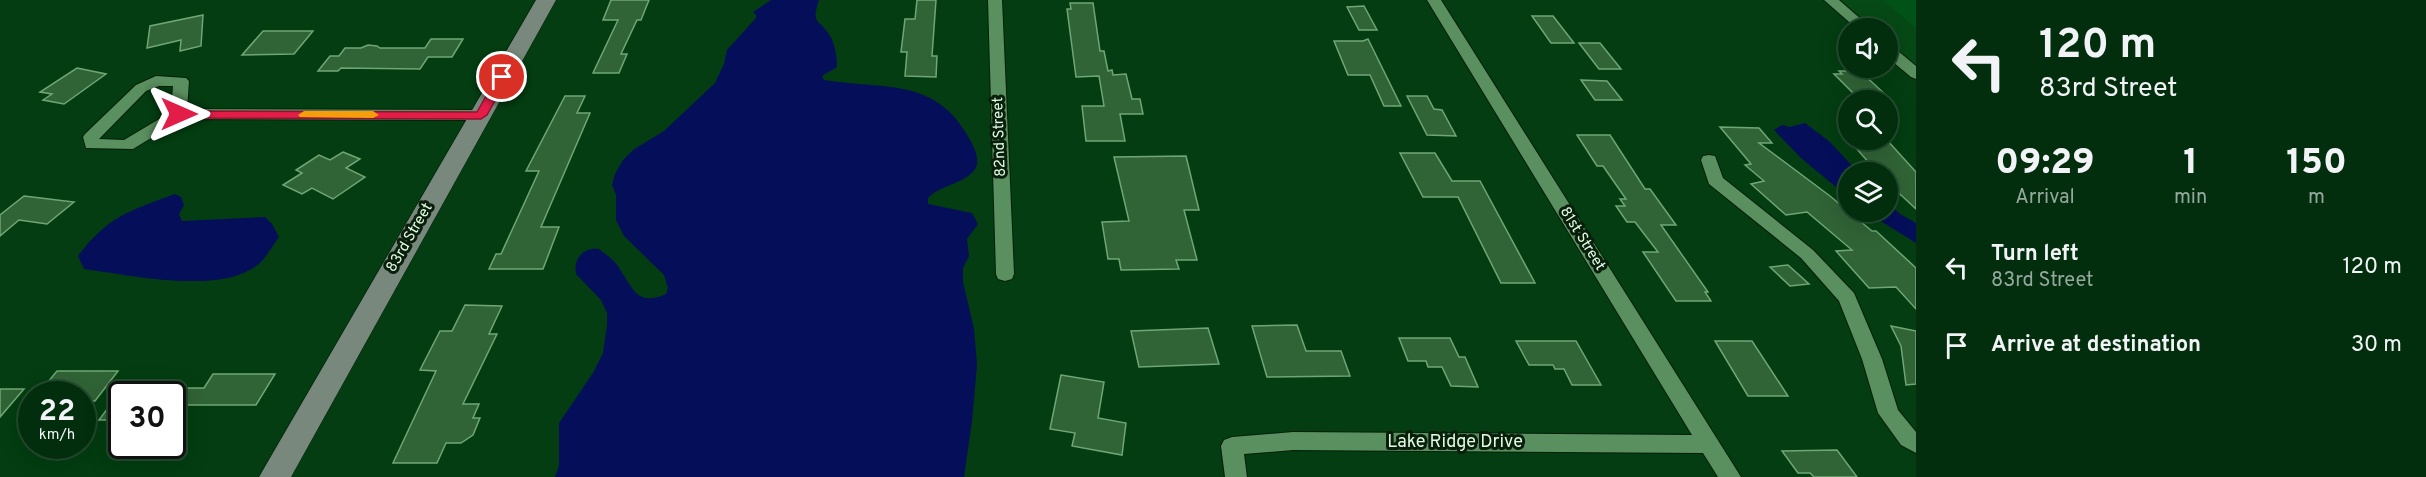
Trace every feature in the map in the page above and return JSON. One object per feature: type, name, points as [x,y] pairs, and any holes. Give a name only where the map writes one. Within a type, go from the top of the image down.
[{"type":"street","name":"83rd Street","points":[[275,477],[546,0]]},
{"type":"street","name":"82nd Street","points":[[995,0],[1005,274]]},
{"type":"street","name":"81st Street","points":[[1434,0],[1730,477]]},
{"type":"street","points":[[1831,0],[1852,18]]},
{"type":"street","points":[[1898,58],[1916,74]]},
{"type":"street","points":[[179,114],[181,81],[156,81],[141,88],[91,137],[92,144],[127,145],[179,114],[481,115]]},
{"type":"street","points":[[1709,160],[1715,180],[1807,254],[1847,298],[1872,359],[1889,413],[1909,439],[1916,444]]},
{"type":"street","name":"Lake Ridge Drive","points":[[1236,477],[1232,446],[1293,441],[1710,444]]},
{"type":"shaded area","points":[[771,0],[819,0],[816,17],[831,38],[837,63],[837,67],[822,76],[824,80],[886,86],[923,95],[940,104],[955,118],[975,149],[977,165],[971,174],[928,198],[928,204],[972,213],[978,224],[967,239],[969,256],[963,268],[963,282],[974,329],[977,365],[964,477],[555,477],[559,466],[559,423],[593,373],[603,353],[607,325],[607,313],[601,300],[576,274],[578,259],[584,252],[599,249],[615,263],[631,287],[647,298],[656,298],[666,294],[668,288],[664,275],[624,236],[616,220],[616,195],[612,185],[615,174],[623,160],[633,150],[664,131],[715,83],[724,64],[727,50],[756,18],[753,12]]},
{"type":"shaded area","points":[[1831,0],[1916,0],[1916,74],[1898,58],[1898,18],[1852,18]]},
{"type":"shaded area","points":[[1883,0],[1916,0],[1916,28]]},
{"type":"shaded area","points":[[1805,123],[1830,142],[1849,162],[1838,162],[1838,189],[1801,158],[1774,130],[1782,125],[1790,127]]},
{"type":"shaded area","points":[[175,194],[181,197],[184,205],[179,214],[182,221],[265,217],[279,237],[260,263],[244,273],[223,279],[175,281],[84,269],[78,256],[100,231],[133,210]]},
{"type":"shaded area","points":[[1898,212],[1916,223],[1916,243],[1882,222],[1898,222]]},
{"type":"building","points":[[611,0],[649,0],[641,20],[637,20],[621,54],[627,54],[619,73],[593,73],[618,20],[603,20]]},
{"type":"building","points":[[917,0],[936,0],[932,56],[937,56],[936,77],[905,76],[907,52],[901,52],[905,19],[915,19]]},
{"type":"building","points":[[1070,3],[1093,3],[1100,51],[1104,51],[1108,71],[1112,70],[1113,75],[1126,74],[1132,99],[1140,99],[1143,114],[1120,114],[1125,141],[1086,141],[1082,106],[1104,106],[1099,76],[1076,77],[1067,9],[1071,9]]},
{"type":"building","points":[[1364,6],[1377,30],[1359,30],[1347,7]]},
{"type":"building","points":[[203,15],[201,46],[180,51],[181,40],[147,48],[150,26]]},
{"type":"building","points":[[1532,16],[1553,16],[1574,43],[1551,43]]},
{"type":"building","points":[[263,31],[313,31],[294,54],[242,55]]},
{"type":"building","points":[[431,39],[463,39],[452,57],[428,57],[420,69],[341,68],[338,71],[318,71],[330,56],[339,56],[345,48],[361,48],[368,45],[380,48],[425,48]]},
{"type":"building","points":[[1368,39],[1401,106],[1384,106],[1370,75],[1348,75],[1334,41]]},
{"type":"building","points":[[1579,43],[1600,43],[1621,69],[1599,69]]},
{"type":"building","points":[[77,68],[106,74],[64,104],[43,100],[52,94],[40,92]]},
{"type":"building","points":[[1838,78],[1868,78],[1880,90],[1850,90]]},
{"type":"building","points":[[1581,80],[1607,81],[1622,100],[1595,100]]},
{"type":"building","points":[[565,96],[585,96],[577,113],[590,113],[541,227],[559,227],[543,269],[489,269],[496,254],[501,254],[539,171],[526,171]]},
{"type":"building","points":[[1407,96],[1427,96],[1434,109],[1442,110],[1456,136],[1427,135]]},
{"type":"building","points":[[1720,127],[1759,128],[1772,143],[1759,143],[1838,203],[1838,222],[1861,222],[1872,231],[1876,231],[1916,268],[1916,309],[1896,287],[1869,288],[1836,251],[1852,250],[1807,212],[1786,215],[1751,184],[1764,181],[1745,165],[1751,164]]},
{"type":"building","points":[[1577,135],[1610,135],[1645,189],[1650,189],[1676,225],[1661,225],[1708,292],[1705,292],[1711,301],[1676,301],[1643,252],[1658,252],[1635,222],[1627,222],[1616,206],[1625,206],[1620,199],[1626,199],[1603,166],[1597,166]]},
{"type":"building","points":[[1858,150],[1896,150],[1916,172],[1916,209],[1898,192],[1898,162],[1868,162]]},
{"type":"building","points":[[343,152],[360,159],[346,168],[365,177],[333,199],[312,188],[302,194],[283,185],[302,173],[296,170],[319,155],[330,160]]},
{"type":"building","points":[[1400,153],[1435,153],[1452,181],[1480,181],[1535,283],[1501,283],[1458,197],[1423,197]]},
{"type":"building","points":[[1186,156],[1199,210],[1184,210],[1197,260],[1176,260],[1179,269],[1121,270],[1119,259],[1108,259],[1102,222],[1129,221],[1114,157]]},
{"type":"building","points":[[24,196],[74,202],[47,224],[19,220],[0,236],[0,215]]},
{"type":"building","points":[[1788,265],[1809,284],[1790,286],[1770,267]]},
{"type":"building","points":[[465,305],[502,306],[489,334],[497,334],[463,404],[479,404],[473,418],[480,418],[473,435],[461,443],[446,443],[437,463],[393,463],[436,371],[420,370],[440,331],[452,331]]},
{"type":"building","points":[[1297,325],[1306,351],[1341,351],[1350,376],[1267,377],[1252,326]]},
{"type":"building","points":[[1891,326],[1916,331],[1916,384],[1906,385],[1901,346]]},
{"type":"building","points":[[1208,328],[1219,364],[1139,367],[1131,331]]},
{"type":"building","points":[[1399,338],[1450,338],[1459,357],[1465,357],[1478,387],[1451,386],[1442,367],[1428,367],[1426,361],[1408,361]]},
{"type":"building","points":[[1516,341],[1576,341],[1601,385],[1572,385],[1564,369],[1555,369],[1553,365],[1529,365]]},
{"type":"building","points":[[1715,341],[1752,341],[1788,396],[1748,396]]},
{"type":"building","points":[[57,371],[118,371],[108,381],[96,400],[96,381],[49,381]]},
{"type":"building","points":[[213,374],[275,374],[256,405],[186,405],[186,388],[204,388]]},
{"type":"building","points":[[1061,375],[1104,382],[1098,418],[1126,423],[1122,455],[1072,446],[1075,433],[1050,429]]},
{"type":"building","points":[[0,389],[18,389],[18,396],[0,417]]},
{"type":"building","points":[[108,408],[108,420],[99,420]]},
{"type":"building","points":[[1837,450],[1857,477],[1814,477],[1810,473],[1798,473],[1782,451]]},
{"type":"slow traffic","points":[[304,115],[373,115]]},
{"type":"route","points":[[179,114],[481,115],[502,77]]}]
